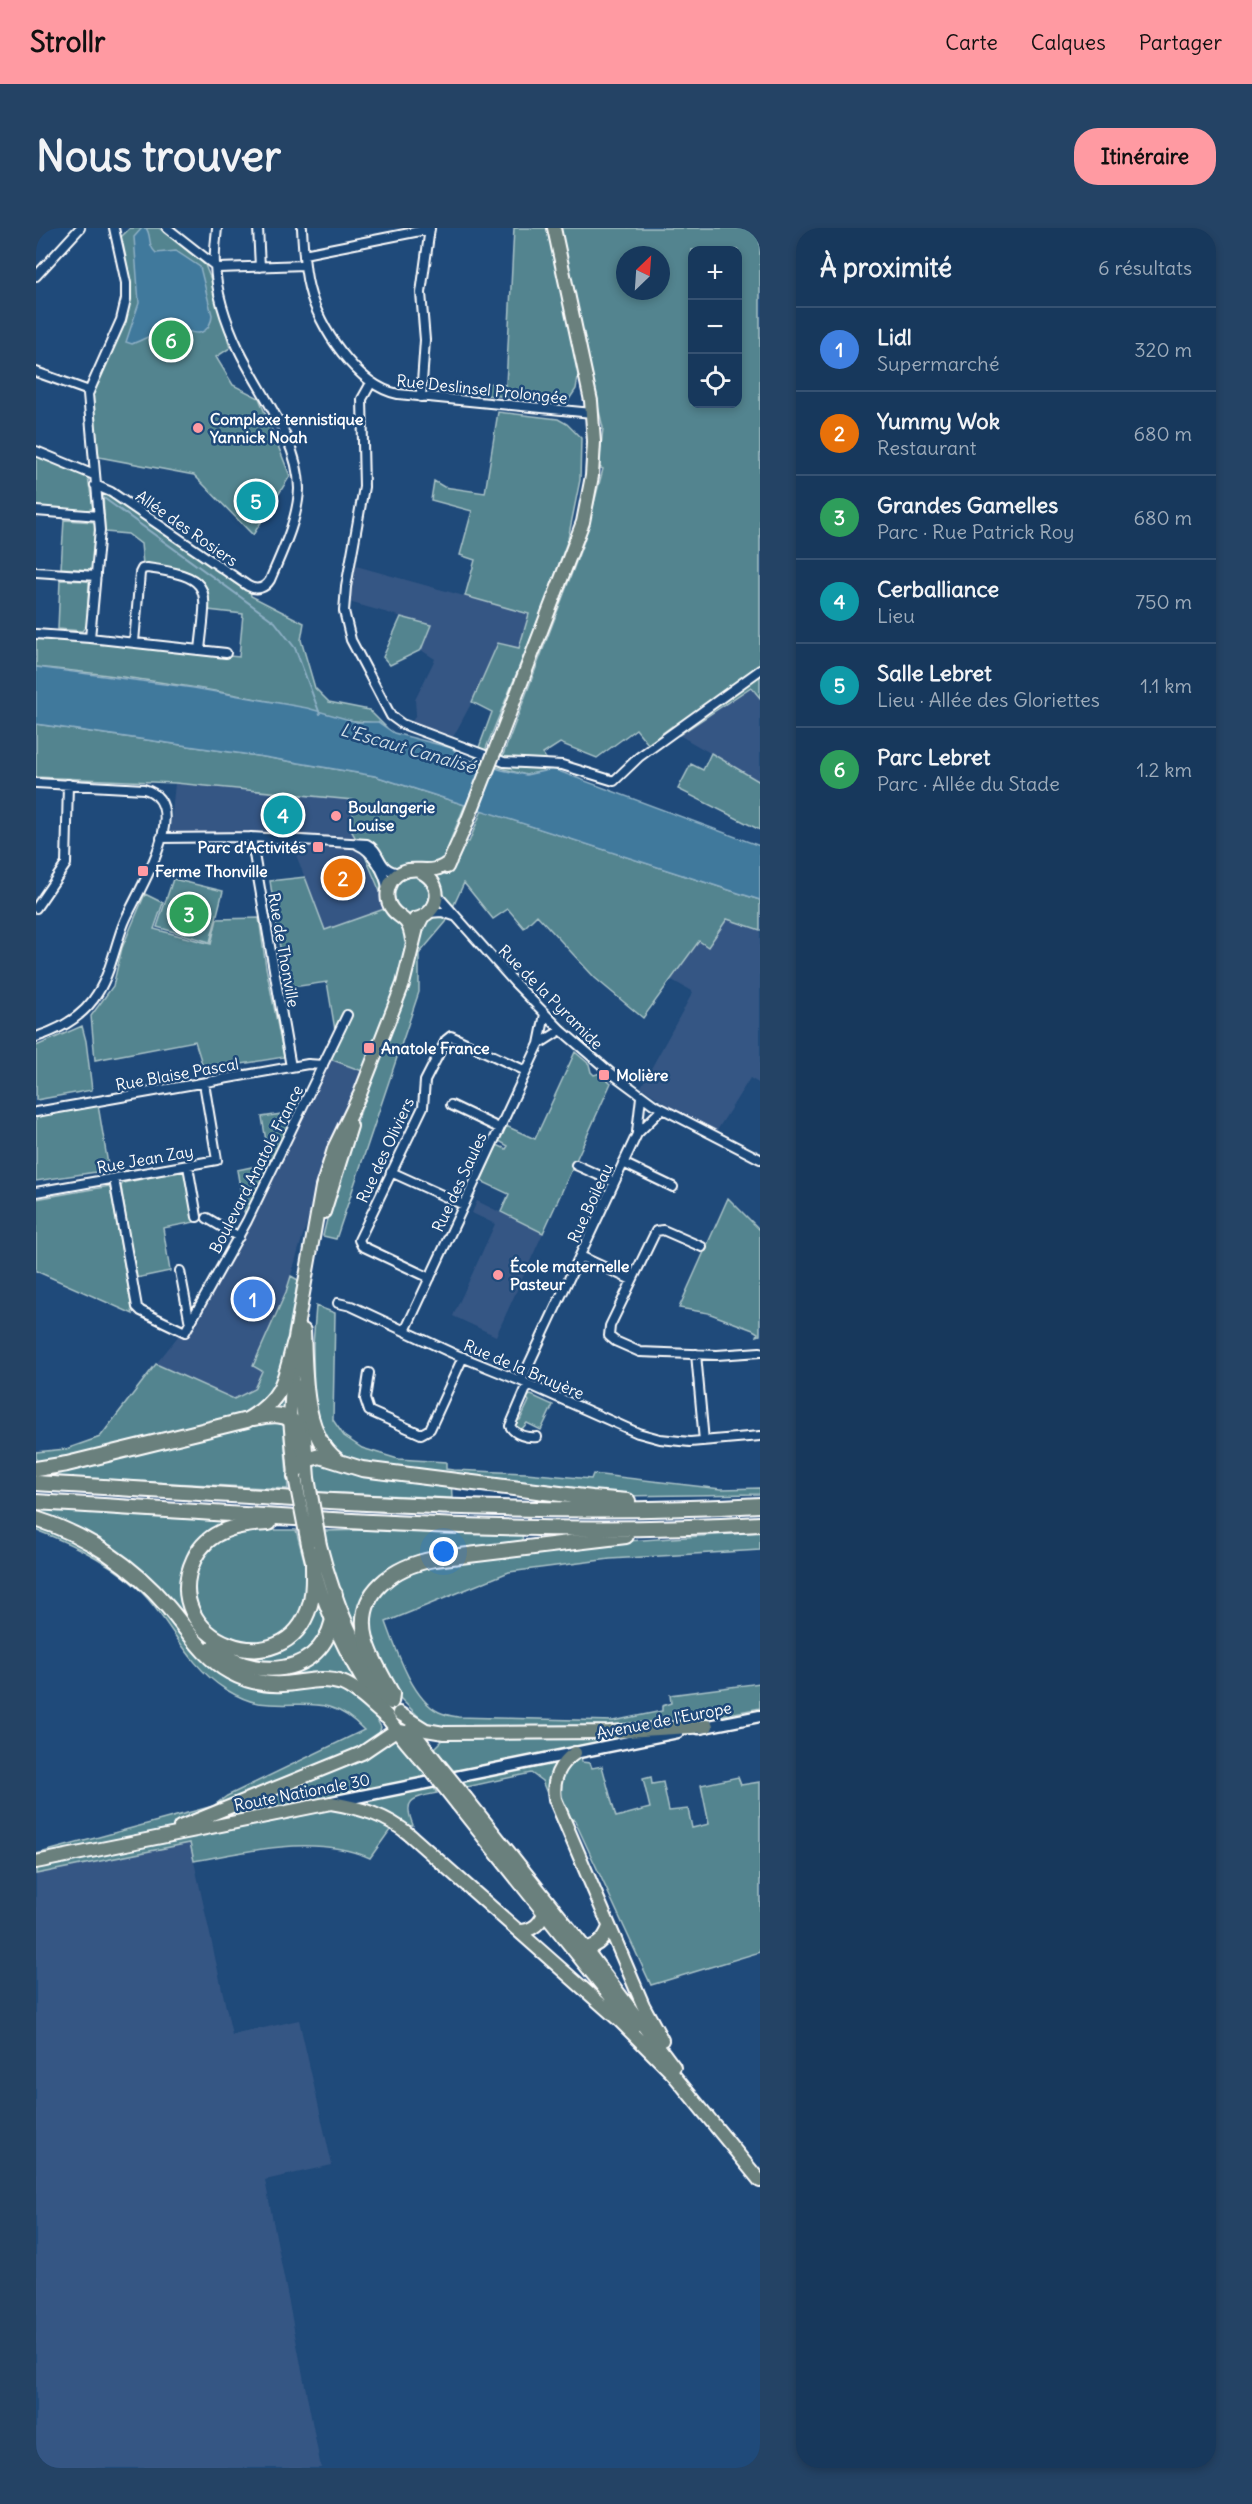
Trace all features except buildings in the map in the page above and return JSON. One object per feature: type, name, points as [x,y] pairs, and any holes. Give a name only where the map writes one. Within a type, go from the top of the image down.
[{"type":"highway","points":[[303,1331],[306,1377],[314,1428],[326,1450],[341,1462]]},
{"type":"highway","points":[[247,1420],[266,1408],[279,1393],[294,1344]]},
{"type":"highway","points":[[36,1469],[67,1464],[273,1415],[290,1419],[298,1428],[305,1455]]},
{"type":"highway","points":[[305,1455],[320,1456],[362,1469],[592,1498],[757,1505]]},
{"type":"highway","points":[[301,1477],[297,1466],[305,1455]]},
{"type":"highway","points":[[36,1483],[495,1507],[605,1509],[757,1505]]},
{"type":"highway","points":[[36,1502],[393,1522],[566,1528],[757,1524]]},
{"type":"highway","points":[[36,1519],[70,1532],[111,1556],[145,1583],[216,1652],[239,1665],[261,1670],[290,1667],[312,1655],[322,1643],[333,1619],[335,1594]]},
{"type":"highway","points":[[312,1563],[312,1591],[308,1610],[296,1629],[275,1645],[254,1650],[226,1644],[202,1627],[193,1612],[188,1589],[193,1562],[201,1547],[224,1530],[258,1523],[344,1525],[393,1522]]},
{"type":"highway","points":[[171,1610],[206,1653],[233,1673],[250,1680],[271,1684],[321,1680],[338,1682],[392,1710],[392,1694],[367,1644],[365,1619],[375,1590],[400,1569],[435,1559],[553,1544],[757,1524]]},
{"type":"main road","points":[[554,228],[580,346],[594,442],[591,483],[586,510],[555,599],[437,892],[434,906],[417,928],[403,984],[360,1094],[335,1146],[322,1187],[294,1344],[290,1419],[314,1544],[362,1654],[392,1710],[396,1730],[432,1764],[585,1948],[760,2181]]},
{"type":"main road","points":[[421,872],[436,870],[450,861]]},
{"type":"main road","points":[[413,944],[410,928],[392,909],[387,892],[392,880],[400,873],[412,870],[421,872],[431,878],[437,892]]},
{"type":"main road","points":[[402,917],[412,920],[425,916]]},
{"type":"main road","points":[[305,1455],[301,1388],[303,1331],[316,1241],[360,1094]]},
{"type":"main road","points":[[314,1544],[312,1563],[333,1619],[360,1678],[425,1747]]},
{"type":"main road","points":[[392,1710],[426,1730],[444,1733],[609,1732],[707,1726]]},
{"type":"main road","name":"Avenue de l'Europe","points":[[575,1753],[760,1716]]},
{"type":"main road","points":[[155,1838],[362,1752],[396,1730],[415,1734]]},
{"type":"main road","points":[[432,1764],[424,1759],[425,1747],[431,1738],[444,1733]]},
{"type":"main road","points":[[575,1753],[566,1760],[556,1776],[555,1799],[651,2020],[693,2092]]},
{"type":"main road","name":"Route Nationale 30","points":[[36,1862],[575,1753]]},
{"type":"main road","points":[[462,1802],[568,1946],[712,2119]]},
{"type":"main road","points":[[331,1803],[372,1812],[399,1826],[626,2027],[672,2073]]},
{"type":"main road","points":[[519,1931],[534,1928],[544,1915],[545,1904],[537,1890]]},
{"type":"main road","points":[[568,1946],[585,1948],[600,1942],[609,1927]]},
{"type":"street","points":[[36,276],[80,228]]},
{"type":"street","points":[[90,638],[100,534],[89,391],[124,310],[126,283],[114,228]]},
{"type":"street","points":[[167,228],[214,266],[224,269],[305,265]]},
{"type":"street","points":[[214,266],[217,228]]},
{"type":"street","points":[[258,228],[260,267]]},
{"type":"street","points":[[302,228],[305,265],[311,295],[346,359],[371,383],[362,399],[364,487],[346,587],[345,618],[351,640],[391,716],[402,724],[493,753],[504,762],[562,765],[614,781],[639,757],[760,670]]},
{"type":"street","points":[[304,254],[430,228],[421,293],[425,345],[421,397]]},
{"type":"street","name":"Allée des Rosiers","points":[[95,485],[111,492],[248,586],[256,589],[265,586],[270,580],[295,515],[299,495],[298,476],[293,455],[229,328],[214,266]]},
{"type":"street","points":[[36,372],[89,391]]},
{"type":"street","name":"Rue Deslinsel Prolongée","points":[[371,383],[392,393],[421,397],[589,413]]},
{"type":"street","points":[[36,451],[94,474]]},
{"type":"street","points":[[36,512],[99,516]]},
{"type":"street","points":[[134,642],[140,573],[142,569],[147,568],[182,573],[202,588],[205,598],[200,650]]},
{"type":"street","points":[[36,572],[96,576]]},
{"type":"street","points":[[36,634],[226,653]]},
{"type":"street","points":[[36,783],[152,791],[160,798],[164,808],[158,856],[129,910],[105,979],[96,995],[76,1018],[36,1037]]},
{"type":"street","points":[[36,908],[66,864],[68,784]]},
{"type":"street","points":[[161,838],[251,837],[369,845],[383,866],[392,872],[400,873]]},
{"type":"street","name":"Rue de Thonville","points":[[251,837],[291,1067]]},
{"type":"street","points":[[354,844],[366,849],[382,871],[387,892]]},
{"type":"street","name":"Rue de la Pyramide","points":[[437,892],[455,916],[544,1014],[641,1097],[760,1159]]},
{"type":"street","points":[[425,916],[442,912],[455,916]]},
{"type":"street","name":"Rue des Saules","points":[[405,1331],[538,1044],[544,1014]]},
{"type":"street","name":"Boulevard Anatole France","points":[[114,1179],[138,1307],[141,1311],[185,1332],[239,1237],[346,1015]]},
{"type":"street","points":[[538,1044],[561,1030]]},
{"type":"street","name":"Rue des Oliviers","points":[[430,1278],[359,1243],[359,1236],[424,1104],[426,1079],[446,1040],[454,1036],[526,1071]]},
{"type":"street","name":"Rue Blaise Pascal","points":[[36,1112],[291,1067],[323,1065]]},
{"type":"street","name":"Rue Jean Zay","points":[[36,1192],[217,1160],[204,1083]]},
{"type":"street","name":"Rue Boileau","points":[[637,1134],[641,1097]]},
{"type":"street","points":[[451,1106],[500,1128]]},
{"type":"street","name":"Rue Boileau","points":[[537,1437],[526,1437],[510,1428],[525,1382],[637,1134],[662,1109]]},
{"type":"street","points":[[623,1163],[673,1187]]},
{"type":"street","points":[[576,1165],[614,1182]]},
{"type":"street","points":[[188,1166],[197,1216]]},
{"type":"street","points":[[391,1172],[464,1205]]},
{"type":"street","points":[[207,1218],[239,1237]]},
{"type":"street","points":[[702,1247],[663,1230],[658,1230],[653,1235],[610,1326],[609,1336],[637,1352],[696,1354],[760,1352]]},
{"type":"street","points":[[580,1256],[632,1280]]},
{"type":"street","points":[[180,1271],[190,1324]]},
{"type":"street","name":"Rue de la Bruyère","points":[[338,1303],[348,1305],[462,1358],[525,1382],[633,1432],[664,1440],[704,1441],[760,1436]]},
{"type":"street","points":[[696,1354],[704,1441]]},
{"type":"street","points":[[369,1373],[366,1395],[369,1411],[421,1434],[430,1429],[462,1358]]},
{"type":"shaded area","points":[[356,566],[529,614],[519,649],[498,643],[472,702],[452,739],[411,724],[416,714],[415,700],[435,659],[421,650],[431,625],[349,602]]},
{"type":"shaded area","points":[[751,687],[760,698],[760,782],[679,735]]},
{"type":"shaded area","points":[[175,783],[353,800],[352,832],[387,908],[325,931],[292,844],[169,843]]},
{"type":"shaded area","points":[[727,919],[760,930],[760,1084],[750,1078],[716,1132],[685,1117],[641,1087],[693,992],[670,979],[699,941],[708,946]]},
{"type":"shaded area","points":[[330,1059],[364,1071],[309,1215],[286,1292],[253,1366],[262,1371],[255,1389],[234,1399],[156,1364],[179,1335],[191,1329],[275,1176]]},
{"type":"shaded area","name":"École maternelle Pasteur","points":[[477,1201],[543,1233],[496,1336],[453,1316],[495,1224],[472,1213]]},
{"type":"shaded area","points":[[190,1843],[232,2035],[299,2020],[332,2165],[265,2180],[321,2468],[36,2468],[36,1873]]},
{"type":"green space","points":[[130,228],[159,228],[205,265],[216,292],[230,348],[216,357],[233,385],[259,398],[290,476],[253,535],[194,475],[99,457],[91,395],[128,311],[129,295],[120,238]]},
{"type":"green space","points":[[514,228],[549,228],[579,371],[576,389],[568,401],[486,395],[486,383],[506,385]]},
{"type":"green space","points":[[558,228],[760,228],[760,698],[751,687],[679,735],[672,726],[648,744],[636,729],[597,758],[560,743],[543,754],[553,769],[526,775],[474,761],[492,712],[472,702],[498,643],[519,648],[529,614],[465,596],[475,560],[460,555],[472,511],[431,500],[434,481],[444,487],[485,493],[498,412],[558,419],[567,424],[581,438],[580,480],[568,539],[540,616],[486,748],[503,755],[584,541],[603,469],[599,467],[603,428]]},
{"type":"green space","points":[[36,454],[81,472],[88,478],[93,508],[86,511],[36,508]]},
{"type":"green space","points":[[107,494],[250,591],[251,596],[304,623],[301,640],[315,688],[329,702],[369,710],[387,728],[268,701],[191,687],[36,667],[36,637],[239,657],[243,614],[208,610],[209,596],[199,578],[178,569],[143,564],[141,544],[128,534],[105,532],[103,495]]},
{"type":"green space","points":[[64,520],[95,522],[92,570],[61,568]]},
{"type":"green space","points":[[60,580],[89,581],[87,625],[82,631],[58,629]]},
{"type":"green space","points":[[401,617],[431,625],[421,650],[390,665],[383,657]]},
{"type":"green space","points":[[36,724],[264,757],[375,776],[465,805],[451,839],[469,842],[482,810],[760,900],[760,930],[727,919],[708,947],[699,941],[643,1018],[595,978],[537,915],[524,928],[508,909],[493,919],[464,883],[446,922],[419,954],[419,992],[336,1239],[323,1236],[334,1190],[373,1075],[330,1059],[337,1042],[327,982],[286,988],[270,881],[305,877],[325,930],[387,908],[361,847],[352,832],[353,800],[175,783],[36,777]]},
{"type":"green space","points":[[711,753],[760,782],[760,830],[678,789],[691,764],[703,770]]},
{"type":"green space","points":[[173,879],[223,891],[210,942],[157,927]]},
{"type":"green space","points":[[145,894],[163,903],[154,929],[211,944],[217,919],[259,918],[284,1057],[204,1070],[195,1041],[95,1060],[91,1016],[113,986],[122,948]]},
{"type":"green space","points":[[82,1026],[92,1090],[36,1100],[36,1046]]},
{"type":"green space","points":[[575,1052],[589,1064],[594,1075],[600,1073],[611,1083],[543,1233],[501,1212],[509,1194],[481,1181],[497,1145],[506,1149],[508,1146],[499,1141],[506,1126],[535,1139]]},
{"type":"green space","points":[[98,1105],[109,1170],[36,1181],[36,1117]]},
{"type":"green space","points":[[295,1112],[270,1165],[262,1117]]},
{"type":"green space","points":[[266,1164],[268,1170],[245,1216],[237,1170]]},
{"type":"green space","points":[[186,1170],[195,1222],[163,1228],[170,1271],[136,1278],[121,1186],[123,1183]]},
{"type":"green space","points":[[110,1186],[133,1314],[36,1271],[36,1199]]},
{"type":"green space","points":[[728,1198],[760,1230],[760,1335],[757,1336],[758,1333],[753,1330],[708,1313],[679,1308]]},
{"type":"green space","points":[[291,1276],[298,1280],[283,1361],[276,1385],[287,1389],[284,1435],[288,1489],[36,1476],[36,1452],[66,1449],[100,1437],[156,1364],[234,1399],[254,1389],[262,1371],[253,1366]]},
{"type":"green space","points":[[316,1306],[335,1313],[333,1420],[344,1436],[362,1448],[398,1459],[446,1462],[446,1469],[453,1470],[591,1479],[593,1474],[721,1489],[760,1488],[760,1494],[620,1496],[451,1476],[452,1498],[314,1492],[310,1450],[314,1402],[313,1345]]},
{"type":"green space","points":[[531,1395],[553,1405],[541,1430],[527,1423],[521,1430],[513,1427],[513,1420],[520,1420],[529,1401],[526,1397]]},
{"type":"green space","points":[[36,1509],[238,1521],[261,1530],[296,1530],[308,1575],[381,1727],[379,1734],[371,1741],[390,1738],[401,1741],[413,1754],[437,1793],[416,1798],[409,1805],[413,1825],[398,1831],[390,1830],[370,1858],[349,1851],[305,1846],[260,1849],[194,1861],[190,1843],[36,1874],[36,1854],[213,1806],[227,1796],[364,1730],[351,1718],[327,1706],[258,1703],[225,1689],[192,1659],[148,1599],[124,1576],[66,1542],[36,1530]]},
{"type":"green space","points":[[323,1531],[522,1534],[524,1552],[584,1544],[760,1532],[760,1550],[610,1559],[509,1572],[386,1622],[406,1672],[421,1696],[429,1706],[439,1712],[458,1717],[613,1721],[662,1711],[662,1706],[671,1703],[670,1695],[760,1683],[760,1708],[699,1720],[612,1725],[613,1739],[580,1747],[582,1762],[590,1763],[592,1768],[602,1766],[616,1817],[650,1808],[643,1779],[651,1777],[652,1784],[663,1782],[669,1811],[688,1809],[692,1828],[709,1824],[701,1785],[738,1777],[741,1785],[760,1782],[760,1952],[651,1985],[574,1819],[560,1826],[542,1781],[531,1773],[467,1787],[435,1748],[442,1741],[443,1728],[424,1722],[398,1696],[379,1664],[371,1628],[351,1620],[334,1575]]},
{"type":"water","points":[[142,228],[148,231],[151,247],[156,253],[176,251],[200,267],[212,315],[209,326],[202,332],[170,329],[132,344],[126,342],[139,303],[134,237]]},
{"type":"water","name":"L'Escaut Canalisé","points":[[36,667],[194,688],[307,708],[357,722],[378,722],[394,733],[452,748],[463,758],[502,770],[526,775],[553,769],[760,846],[760,900],[375,776],[264,757],[36,724]]},
{"type":"waterway","points":[[101,496],[275,622],[295,648],[320,714]]},
{"type":"place","name":"Parc Lebret","points":[[171,340]]},
{"type":"place","name":"Complexe tennistique Yannick Noah","points":[[198,428]]},
{"type":"place","name":"Salle Lebret","points":[[256,501]]},
{"type":"place","name":"Cerballiance","points":[[283,815]]},
{"type":"place","name":"Boulangerie Louise","points":[[336,816]]},
{"type":"place","name":"Parc d'Activités","points":[[318,847]]},
{"type":"place","name":"Ferme Thonville","points":[[143,871]]},
{"type":"place","name":"Yummy Wok","points":[[343,878]]},
{"type":"place","name":"Grandes Gamelles","points":[[189,914]]},
{"type":"place","name":"Anatole France","points":[[369,1048]]},
{"type":"place","name":"Molière","points":[[604,1075]]},
{"type":"place","name":"École maternelle Pasteur","points":[[498,1275]]},
{"type":"place","name":"Lidl","points":[[253,1299]]}]
